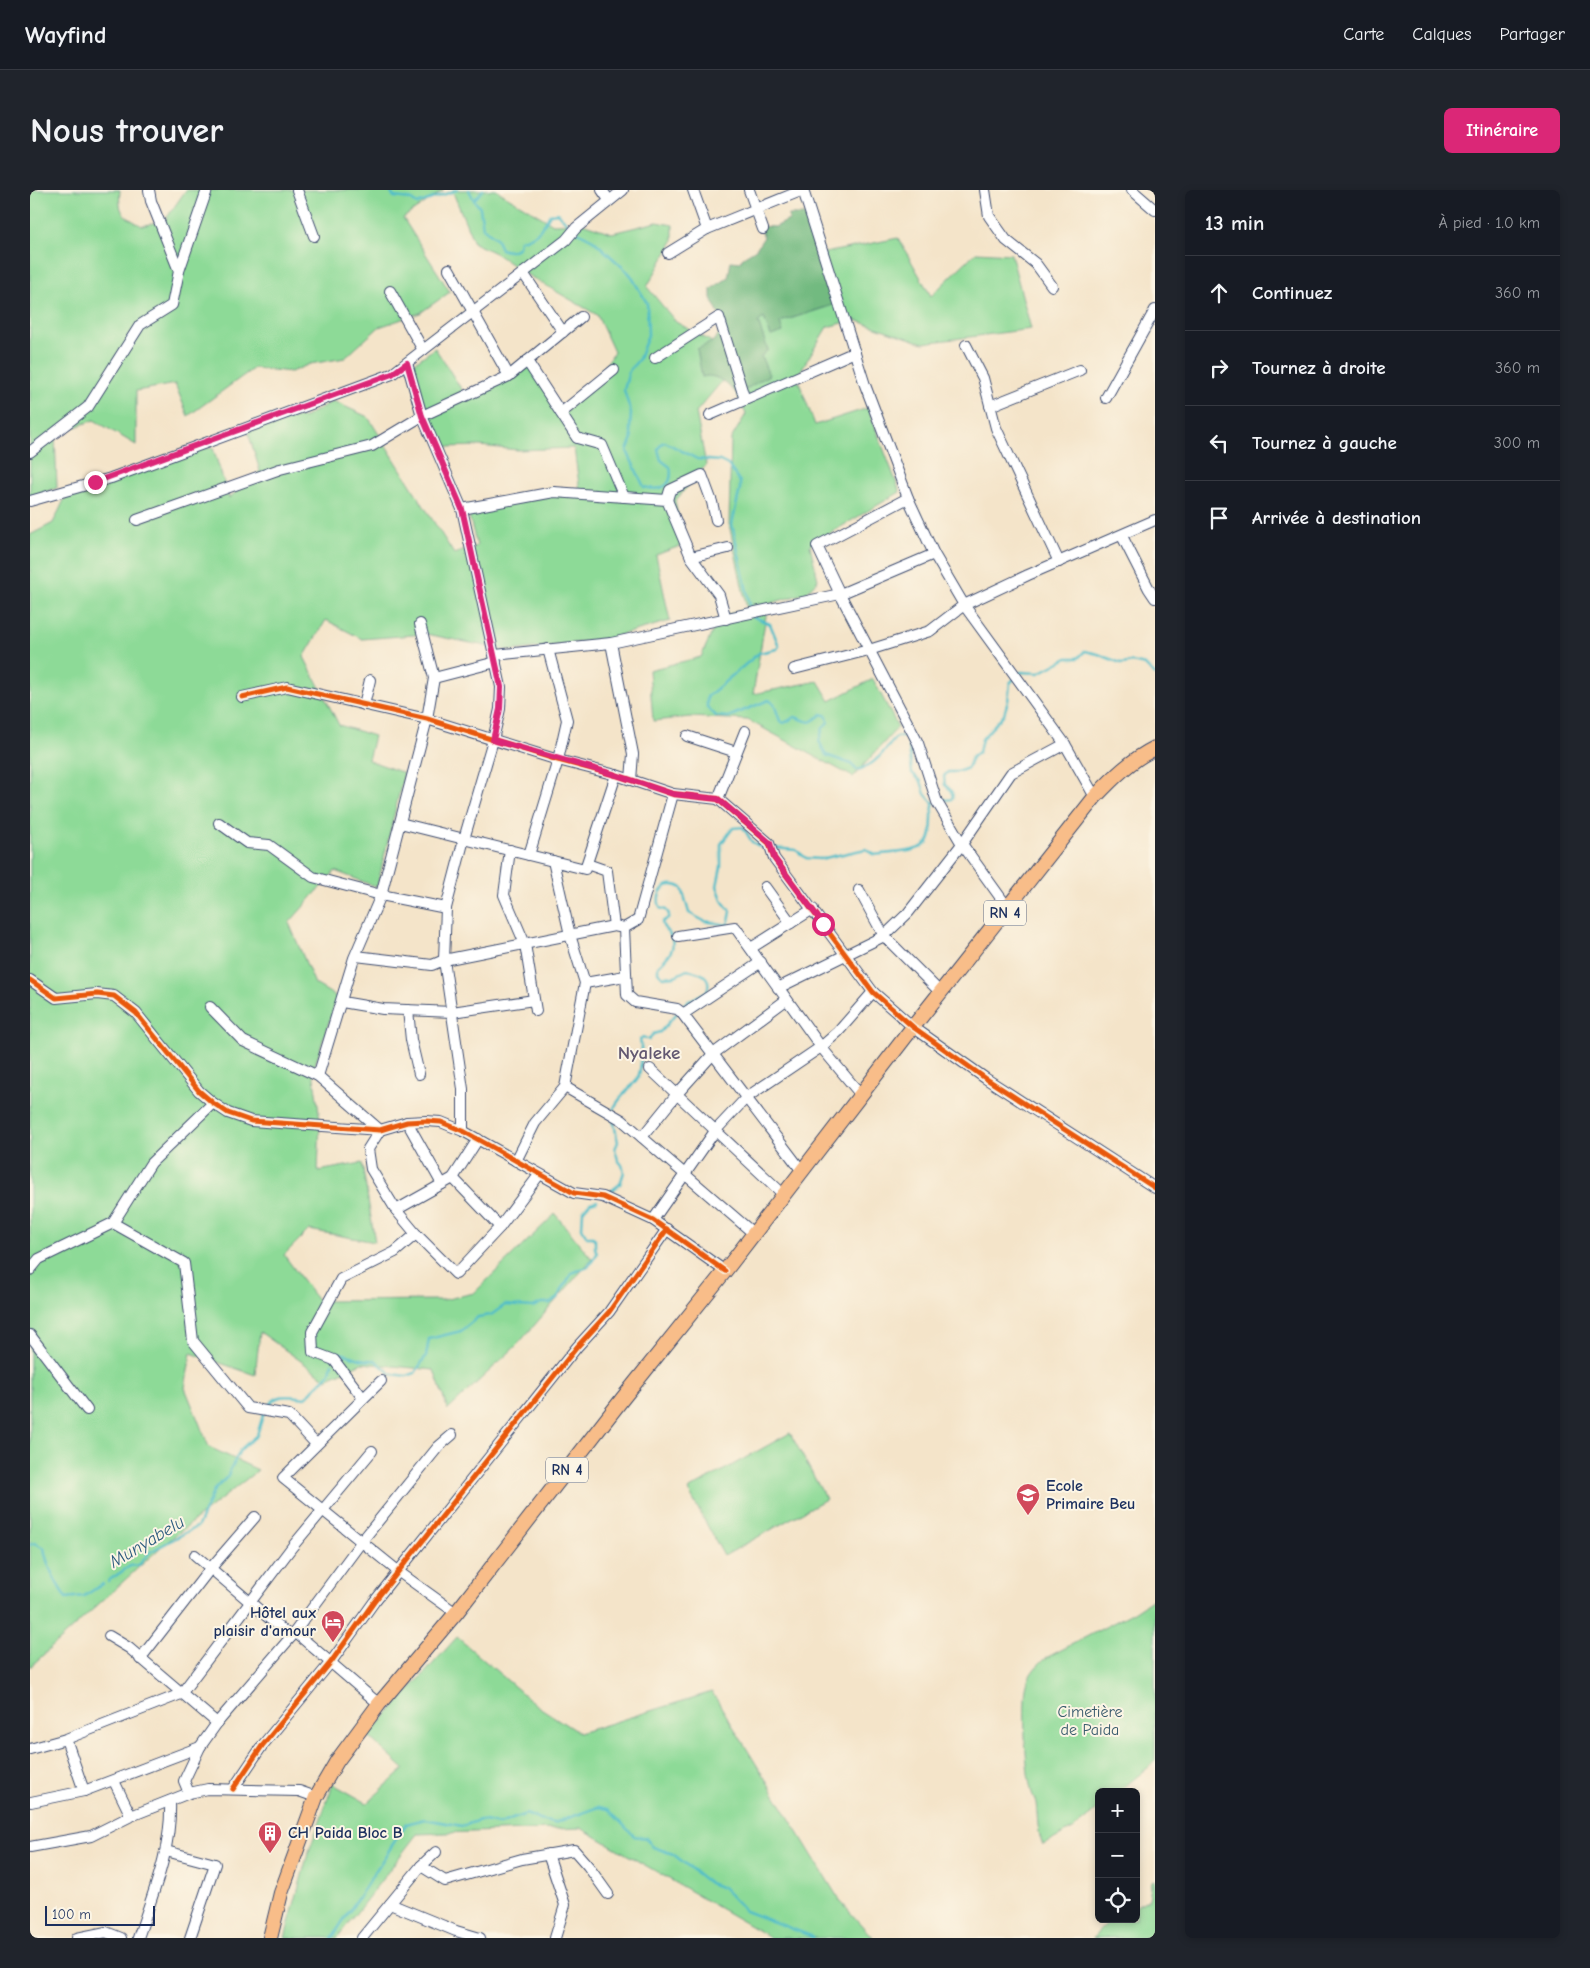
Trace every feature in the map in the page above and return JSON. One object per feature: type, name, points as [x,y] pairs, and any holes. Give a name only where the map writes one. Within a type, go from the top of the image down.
[{"type":"highway","name":"RN 4","points":[[270,1938],[281,1893],[316,1797],[337,1761],[379,1704],[456,1613],[862,1095],[913,1027],[1096,798],[1117,773],[1155,748]]},
{"type":"street","points":[[149,190],[151,201],[179,272]]},
{"type":"street","points":[[30,452],[88,406],[140,325],[172,305],[179,272],[207,190]]},
{"type":"street","points":[[297,190],[314,236]]},
{"type":"street","points":[[602,190],[609,200]]},
{"type":"street","points":[[30,501],[111,478],[392,374],[566,240],[574,230],[623,190]]},
{"type":"street","points":[[693,190],[707,229]]},
{"type":"street","points":[[749,190],[763,229]]},
{"type":"street","points":[[668,253],[707,229],[803,190],[865,385],[908,498],[934,554],[964,606],[1065,744],[1096,798]]},
{"type":"street","points":[[985,190],[989,216],[1006,240],[1036,264],[1052,286]]},
{"type":"street","points":[[1132,190],[1155,210]]},
{"type":"street","points":[[449,270],[474,311],[509,376]]},
{"type":"street","points":[[523,273],[563,332]]},
{"type":"street","points":[[390,291],[423,350]]},
{"type":"street","points":[[1106,398],[1155,310]]},
{"type":"street","points":[[137,520],[280,469],[372,446],[422,416],[509,376],[581,317]]},
{"type":"street","points":[[655,358],[719,317],[745,400]]},
{"type":"street","points":[[966,345],[983,378],[996,428],[1059,562]]},
{"type":"street","points":[[710,415],[855,352]]},
{"type":"street","points":[[527,361],[577,438],[602,445],[624,497]]},
{"type":"street","points":[[407,363],[422,416],[462,509],[501,687],[500,709],[493,740],[446,908],[444,960],[463,1089],[463,1131]]},
{"type":"street","points":[[561,414],[614,370]]},
{"type":"street","points":[[990,406],[1025,390],[1039,387],[1080,370]]},
{"type":"street","points":[[716,520],[712,502],[702,476],[670,490],[667,500],[692,557],[719,595],[726,619]]},
{"type":"street","points":[[462,509],[554,492],[667,500]]},
{"type":"street","points":[[908,498],[817,546],[840,594],[918,742],[936,799],[962,844],[1008,908]]},
{"type":"street","points":[[794,669],[869,650],[930,630],[964,606],[1155,520]]},
{"type":"street","points":[[1122,536],[1155,598]]},
{"type":"street","points":[[692,557],[728,548]]},
{"type":"street","points":[[434,678],[496,658],[548,649],[611,643],[840,594],[934,554]]},
{"type":"street","points":[[318,1076],[356,956],[381,894],[427,719],[434,678],[420,624]]},
{"type":"street","points":[[611,643],[633,754],[631,780]]},
{"type":"street","points":[[529,855],[558,760],[567,720],[548,649]]},
{"type":"street","points":[[364,705],[370,680]]},
{"type":"street","points":[[242,697],[287,687],[427,719],[558,760],[616,775],[673,794],[718,799],[771,848],[774,858],[873,992],[913,1027],[985,1078],[1155,1188]]},
{"type":"street","points":[[718,799],[745,732]]},
{"type":"street","points":[[687,736],[736,752]]},
{"type":"street","points":[[778,988],[884,936],[908,913],[962,844],[1011,773],[1065,744]]},
{"type":"street","points":[[400,823],[585,870],[616,775]]},
{"type":"street","points":[[356,956],[432,965],[444,960],[619,927],[638,920],[673,794]]},
{"type":"street","points":[[219,823],[247,843],[269,845],[313,876],[381,894],[446,908]]},
{"type":"street","points":[[342,1002],[383,1009],[452,1012],[535,1006],[525,944],[504,895],[510,850]]},
{"type":"street","points":[[516,1161],[535,1123],[565,1087],[586,984],[570,935],[553,861]]},
{"type":"street","points":[[587,864],[607,871],[619,927],[627,995],[635,1002],[680,1011],[802,1170]]},
{"type":"street","points":[[764,887],[791,923]]},
{"type":"street","points":[[859,890],[884,936],[941,993]]},
{"type":"street","points":[[751,948],[813,909]]},
{"type":"street","points":[[678,936],[735,927],[821,1047],[862,1095]]},
{"type":"street","points":[[680,1011],[761,962]]},
{"type":"street","points":[[586,984],[625,976]]},
{"type":"street","points":[[30,980],[56,998],[97,994],[114,996],[136,1013],[200,1091],[228,1113],[251,1121],[380,1130],[407,1122],[426,1120],[441,1122],[478,1139],[574,1193],[603,1197],[653,1220],[725,1270]]},
{"type":"street","points":[[653,1220],[715,1132],[747,1096],[821,1047],[838,1032],[873,992]]},
{"type":"street","points":[[642,1137],[713,1054],[786,1000]]},
{"type":"street","points":[[210,1007],[243,1041],[318,1076],[380,1130]]},
{"type":"street","points":[[408,1010],[410,1040],[419,1074]]},
{"type":"street","points":[[650,1069],[783,1194]]},
{"type":"street","points":[[565,1087],[622,1120],[753,1233]]},
{"type":"street","points":[[30,1270],[39,1259],[113,1223],[151,1164],[213,1103]]},
{"type":"street","points":[[407,1122],[442,1184]]},
{"type":"street","points":[[380,1130],[368,1149],[371,1169],[396,1210],[416,1234],[456,1274],[500,1228],[539,1175]]},
{"type":"street","points":[[396,1210],[453,1178],[478,1139]]},
{"type":"street","points":[[453,1178],[500,1228]]},
{"type":"street","points":[[113,1223],[184,1263],[193,1341],[248,1408],[289,1415],[316,1444]]},
{"type":"street","points":[[233,1789],[262,1746],[331,1662],[374,1602],[577,1347],[609,1312],[667,1229]]},
{"type":"street","points":[[363,1398],[332,1359],[313,1352],[312,1332],[341,1279],[395,1252],[416,1234]]},
{"type":"street","points":[[30,1334],[87,1410]]},
{"type":"street","points":[[380,1381],[283,1478],[399,1572],[456,1613]]},
{"type":"street","points":[[189,1792],[184,1780],[200,1747],[217,1723],[293,1635],[362,1541],[438,1447],[452,1435]]},
{"type":"street","points":[[30,1749],[66,1739],[181,1694],[249,1602],[322,1509],[372,1451]]},
{"type":"street","points":[[140,1659],[210,1569],[255,1518]]},
{"type":"street","points":[[195,1555],[249,1602],[331,1662],[379,1704]]},
{"type":"street","points":[[109,1636],[129,1648],[217,1723]]},
{"type":"street","points":[[66,1739],[84,1791]]},
{"type":"street","points":[[31,1802],[84,1791],[200,1747]]},
{"type":"street","points":[[114,1780],[131,1816]]},
{"type":"street","points":[[30,1847],[91,1836],[131,1816],[189,1792],[208,1789],[299,1791],[316,1797]]},
{"type":"street","points":[[138,1938],[166,1851],[171,1823],[170,1801]]},
{"type":"street","points":[[421,1866],[446,1881],[522,1859],[574,1850],[608,1894]]},
{"type":"street","points":[[166,1851],[215,1864],[190,1938]]},
{"type":"street","points":[[362,1938],[421,1866],[436,1852]]},
{"type":"street","points":[[548,1854],[565,1905],[555,1938]]},
{"type":"street","points":[[390,1904],[455,1934],[480,1938]]},
{"type":"street","points":[[77,1938],[106,1932],[121,1938]]},
{"type":"green space","points":[[30,190],[120,190],[120,204],[123,213],[142,226],[165,220],[186,190],[444,190],[403,218],[450,292],[420,313],[379,327],[345,358],[310,364],[291,372],[254,368],[188,416],[175,384],[136,391],[136,445],[94,420],[55,435],[57,488],[30,497]]},
{"type":"green space","points":[[452,190],[496,190],[553,224],[582,223],[612,233],[657,222],[673,225],[673,241],[647,287],[676,322],[712,342],[702,377],[709,375],[723,380],[696,412],[706,465],[675,501],[683,545],[656,555],[670,621],[606,639],[510,651],[426,634],[362,639],[326,620],[304,657],[339,725],[374,736],[368,760],[404,773],[377,887],[335,871],[289,923],[315,984],[337,997],[313,1071],[320,1120],[318,1171],[362,1163],[375,1242],[309,1230],[284,1255],[318,1301],[443,1300],[474,1293],[555,1214],[592,1259],[518,1344],[448,1410],[434,1370],[362,1363],[326,1379],[260,1332],[255,1375],[191,1353],[185,1388],[209,1447],[258,1470],[162,1546],[30,1667],[30,535],[53,523],[67,494],[190,448],[213,448],[229,498],[260,471],[247,429],[269,420],[305,417],[333,401],[368,417],[454,554],[477,546],[467,508],[580,492],[574,448],[518,450],[480,446],[443,447],[418,397],[411,365],[435,348],[464,393],[532,365],[564,414],[596,380],[614,352],[597,315],[526,274],[495,253],[474,243]]},
{"type":"green space","points":[[789,215],[807,215],[836,304],[780,322],[783,332],[771,336],[764,318],[758,322],[768,350],[761,356],[769,375],[736,393],[724,382],[712,376],[702,377],[697,349],[712,342],[725,327],[711,298],[711,289],[728,278],[731,261],[740,262],[743,257],[756,249],[764,237],[759,226],[775,227],[789,220]]},
{"type":"green space","points":[[898,238],[931,296],[976,252],[1011,254],[1031,329],[923,343],[855,320],[827,327],[797,377],[815,425],[868,408],[900,492],[810,545],[818,580],[806,593],[768,604],[753,694],[818,681],[830,701],[873,679],[898,727],[853,777],[748,720],[690,717],[653,721],[649,670],[701,657],[719,617],[747,609],[729,524],[731,439],[746,414],[736,393],[748,388],[761,356],[768,350],[757,322],[764,318],[771,335],[780,322],[836,304],[820,254]]},
{"type":"green space","points":[[790,1433],[826,1499],[724,1556],[688,1490]]},
{"type":"green space","name":"Cimetière de Paida","points":[[1155,1598],[1155,1762],[1123,1788],[1095,1788],[1095,1811],[1073,1829],[1043,1845],[1026,1756],[1025,1710],[1028,1679],[1044,1659],[1134,1612]]},
{"type":"green space","points":[[457,1637],[536,1705],[579,1733],[712,1692],[840,1901],[873,1938],[771,1938],[581,1828],[417,1834],[337,1938],[285,1938],[307,1857],[333,1784],[367,1803],[404,1769],[368,1736]]},
{"type":"green space","points":[[1155,1880],[1155,1938],[1093,1938],[1109,1923],[1140,1923],[1140,1904],[1149,1899],[1152,1881]]},
{"type":"waterway","points":[[389,190],[394,197],[410,199],[417,204],[457,190]]},
{"type":"waterway","points":[[469,190],[474,200]]},
{"type":"waterway","points":[[483,190],[474,200],[480,208],[483,228],[496,238],[501,249],[506,251],[517,249],[520,240],[535,235],[545,224],[550,214],[557,213],[572,228]]},
{"type":"waterway","points":[[576,231],[593,240],[630,274],[647,303],[648,335],[639,359],[629,371],[624,390],[631,413],[630,429],[632,438],[627,451],[644,487],[656,489],[665,486],[671,474],[670,467],[661,460],[658,449],[662,443],[665,442],[697,459],[720,461],[728,465],[740,482],[732,524],[751,610]]},
{"type":"waterway","points":[[752,616],[770,624],[779,646],[777,649],[759,653],[707,697],[707,707],[716,716],[728,717],[769,700],[774,704],[780,721],[784,723],[795,717],[811,722],[822,714],[827,716],[828,722],[823,728],[819,741],[826,755],[851,764],[857,770],[874,761],[896,737],[904,736],[908,739],[912,773],[921,781],[925,794],[932,802]]},
{"type":"waterway","name":"Munyabelu","points":[[1018,675],[1021,672],[1039,673],[1067,658],[1078,658],[1085,651],[1123,664],[1132,662],[1145,665],[1155,675]]},
{"type":"waterway","name":"Munyabelu","points":[[940,798],[952,799],[952,793],[945,785],[944,776],[948,772],[957,772],[968,768],[972,757],[979,752],[982,739],[1004,714],[1010,683],[1014,679]]},
{"type":"waterway","name":"Munyabelu","points":[[773,848],[796,850],[806,858],[820,859],[866,849],[875,855],[913,850],[925,845],[929,840],[934,802]]},
{"type":"waterway","name":"Munyabelu","points":[[680,1009],[685,1003],[707,991],[708,981],[704,975],[687,970],[675,976],[663,977],[658,972],[658,966],[668,956],[673,944],[670,935],[662,924],[669,914],[666,910],[660,908],[659,897],[661,892],[671,885],[682,888],[689,913],[704,921],[728,925],[731,912],[723,902],[717,886],[721,867],[721,844],[733,828],[743,827],[752,842],[762,848],[768,848]]},
{"type":"waterway","name":"Munyabelu","points":[[613,1110],[639,1076],[641,1059],[640,1039],[643,1037],[649,1040],[653,1034],[660,1032],[677,1013]]},
{"type":"waterway","name":"Munyabelu","points":[[606,1195],[620,1184],[624,1172],[615,1149],[618,1142],[613,1119]]},
{"type":"waterway","name":"Munyabelu","points":[[333,1358],[334,1354],[339,1353],[363,1360],[375,1360],[391,1374],[407,1376],[415,1373],[426,1356],[429,1339],[461,1331],[478,1317],[491,1315],[505,1305],[533,1307],[541,1303],[550,1303],[557,1298],[572,1273],[588,1267],[597,1254],[595,1240],[593,1237],[587,1237],[582,1228],[583,1211],[590,1203],[597,1201]]},
{"type":"waterway","name":"Munyabelu","points":[[267,1408],[279,1397],[305,1398],[330,1373],[332,1363]]},
{"type":"waterway","name":"Munyabelu","points":[[108,1581],[130,1566],[139,1565],[150,1552],[198,1526],[214,1490],[227,1477],[240,1450],[257,1435],[264,1412]]},
{"type":"waterway","name":"Munyabelu","points":[[30,1545],[34,1543],[44,1548],[52,1574],[66,1598],[84,1596],[103,1584]]},
{"type":"waterway","points":[[332,1938],[406,1824],[425,1819],[462,1826],[480,1820],[499,1824],[526,1814],[554,1823],[599,1807],[608,1809],[634,1836],[646,1838],[653,1847],[673,1854],[709,1883],[723,1888],[745,1911],[813,1938]]},
{"type":"cycle path","points":[[242,697],[287,687],[427,719],[558,760],[616,775],[673,794],[718,799],[769,843],[774,858],[873,992],[913,1027],[985,1078],[1155,1188]]},
{"type":"cycle path","points":[[30,980],[56,998],[97,994],[114,996],[136,1013],[199,1091],[228,1113],[251,1121],[380,1130],[407,1122],[441,1122],[463,1131],[574,1193],[603,1197],[653,1220],[725,1271]]},
{"type":"cycle path","points":[[233,1789],[262,1746],[331,1662],[374,1602],[577,1347],[609,1312],[667,1229]]},
{"type":"place","name":"Ecole Primaire Beu","points":[[1028,1516]]},
{"type":"place","name":"Hôtel aux plaisir d'amour","points":[[333,1643]]},
{"type":"place","name":"CH Paida Bloc B","points":[[270,1854]]},
{"type":"district","name":"Nyaleke","points":[[649,1053]]},
{"type":"route","points":[[95,482],[111,478],[392,374],[407,363],[422,416],[462,509],[501,687],[500,709],[493,740],[616,775],[673,794],[718,799],[770,843],[774,858],[823,924]]}]
